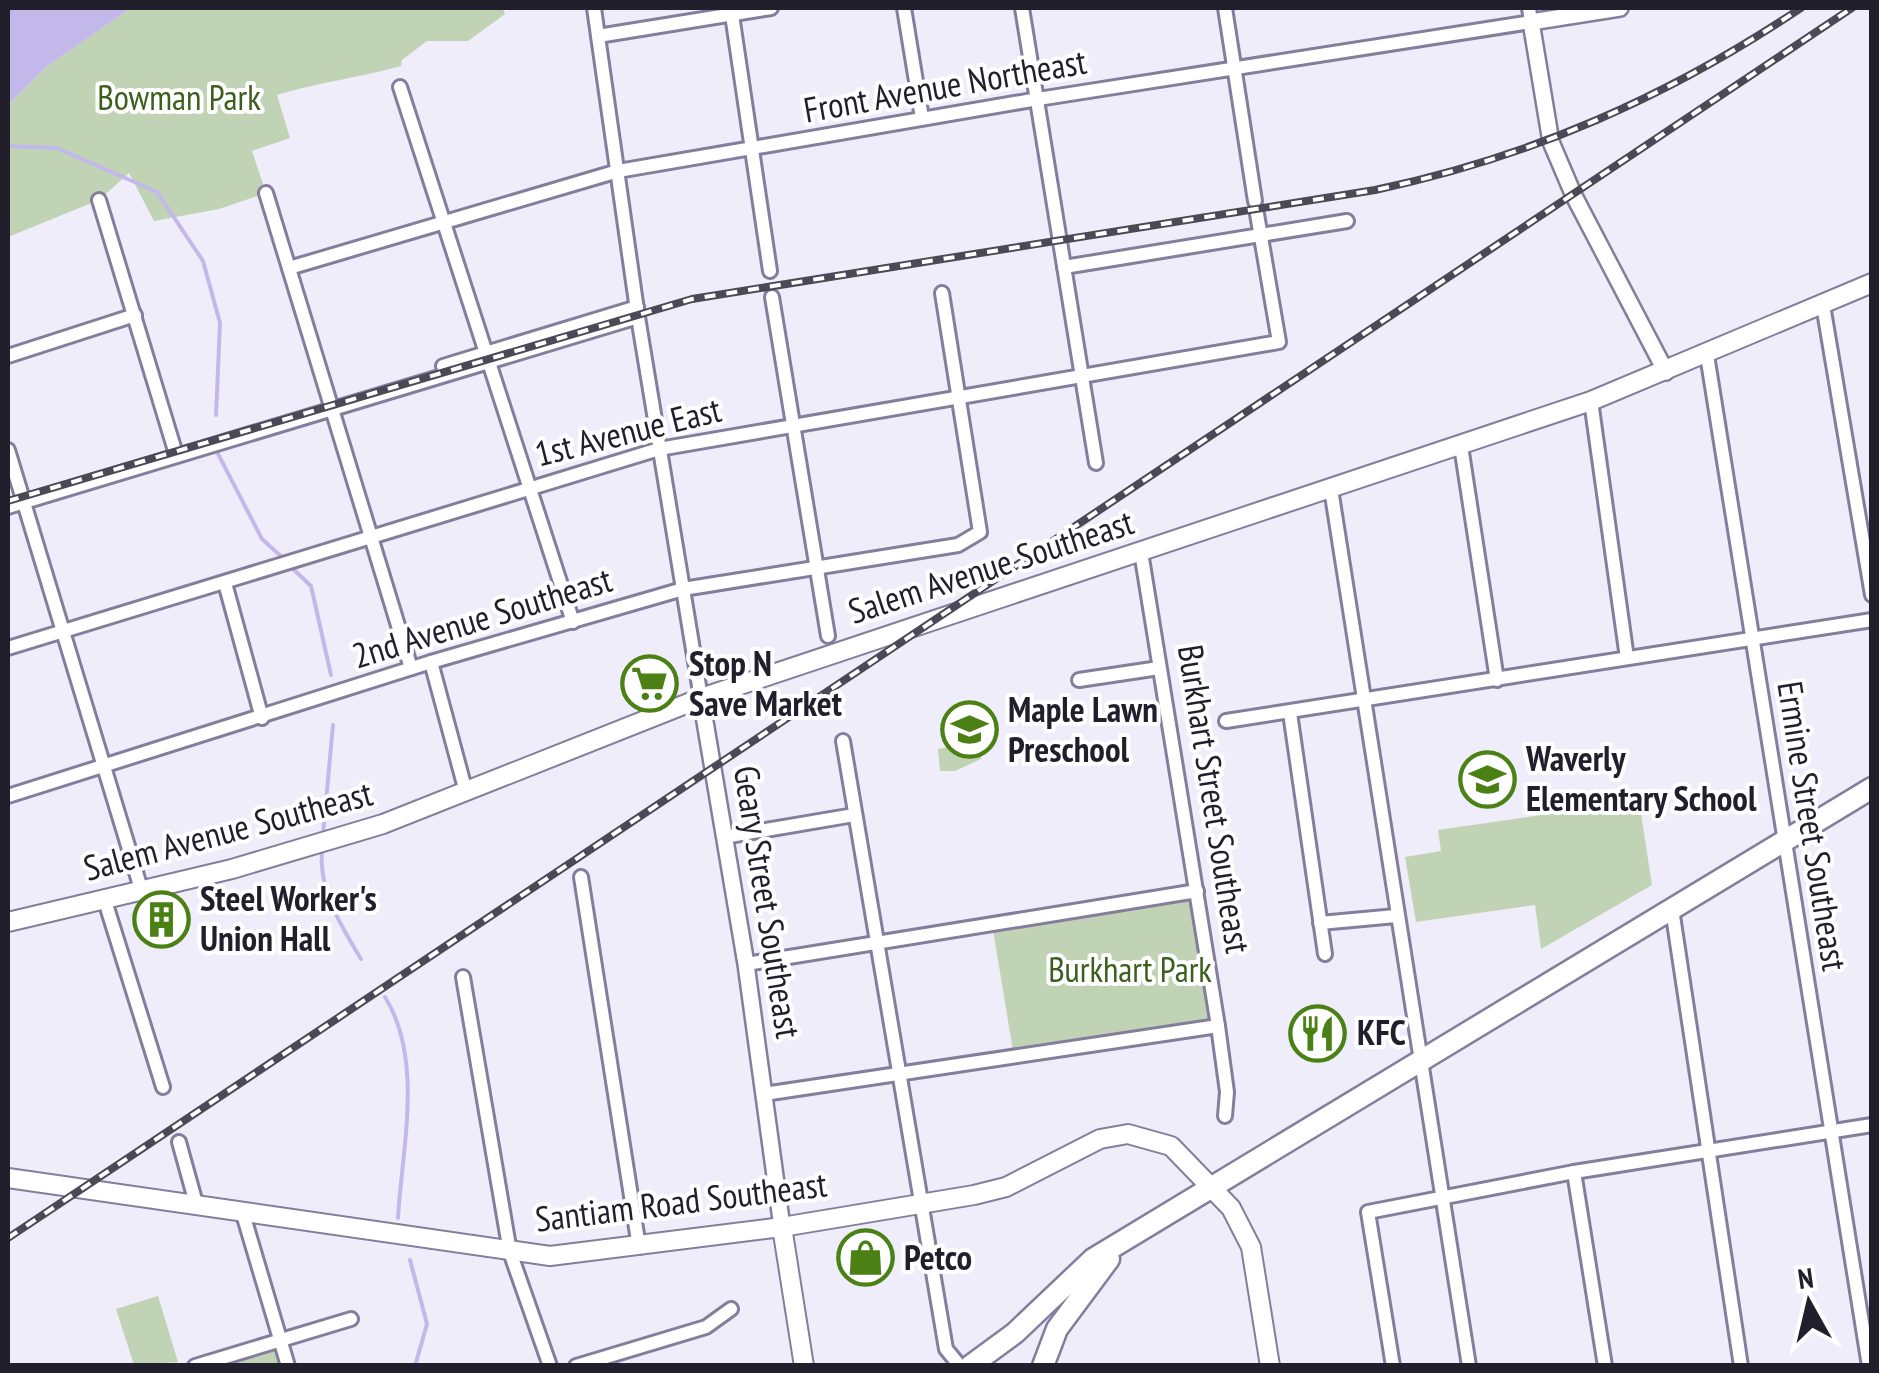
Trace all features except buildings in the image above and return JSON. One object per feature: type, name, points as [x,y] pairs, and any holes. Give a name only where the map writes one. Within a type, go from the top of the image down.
[{"type":"highway","points":[[970,1366],[1016,1333],[1064,1282],[1127,1239],[1872,788]]},
{"type":"highway","points":[[1043,1366],[1057,1329],[1086,1285],[1127,1239]]},
{"type":"main road","name":"Salem Avenue Southeast","points":[[8,922],[307,849],[382,824],[701,698],[1591,401],[1872,283]]},
{"type":"main road","name":"Santiam Road Southeast","points":[[8,1178],[550,1256],[782,1226],[1006,1187],[1086,1145],[1128,1134],[1171,1146],[1214,1186]]},
{"type":"main road","points":[[1214,1186],[1252,1247],[1270,1366]]},
{"type":"main road","name":"Geary Street Southeast","points":[[782,1226],[804,1366]]},
{"type":"street","name":"Geary Street Southeast","points":[[594,8],[637,312],[746,964],[782,1226]]},
{"type":"street","points":[[598,36],[732,11],[771,8]]},
{"type":"street","points":[[904,8],[922,118]]},
{"type":"street","points":[[1022,8],[1096,463]]},
{"type":"street","points":[[1225,8],[1260,235]]},
{"type":"street","name":"Front Avenue Northeast","points":[[289,268],[442,220],[618,172],[922,118],[1236,70],[1530,15],[1620,8]]},
{"type":"street","points":[[732,11],[770,271]]},
{"type":"street","points":[[1530,15],[1551,142],[1574,196],[1666,372]]},
{"type":"street","points":[[400,87],[573,622]]},
{"type":"street","points":[[266,193],[412,668]]},
{"type":"street","points":[[99,200],[175,451]]},
{"type":"street","points":[[1064,267],[1347,221]]},
{"type":"street","name":"1st Avenue East","points":[[8,648],[660,449],[1278,342],[1260,235]]},
{"type":"street","points":[[942,292],[956,397]]},
{"type":"street","points":[[772,297],[828,636]]},
{"type":"street","points":[[1822,306],[1872,595]]},
{"type":"street","points":[[8,507],[17,498],[637,312]]},
{"type":"street","points":[[8,356],[135,315]]},
{"type":"street","name":"Ermine Street Southeast","points":[[1708,355],[1869,1366]]},
{"type":"street","name":"2nd Avenue Southeast","points":[[8,796],[431,662],[683,589],[958,544],[980,532],[956,397]]},
{"type":"street","points":[[1591,401],[1628,658]]},
{"type":"street","points":[[1461,446],[1497,680]]},
{"type":"street","points":[[8,450],[17,498],[64,631],[142,892]]},
{"type":"street","points":[[1331,489],[1469,1366]]},
{"type":"street","name":"Burkhart Street Southeast","points":[[1141,552],[1218,1026],[1227,1092],[1224,1116]]},
{"type":"street","points":[[225,583],[262,718]]},
{"type":"street","points":[[1226,722],[1872,620]]},
{"type":"street","points":[[431,662],[466,792]]},
{"type":"street","points":[[1079,680],[1159,668]]},
{"type":"street","points":[[1290,713],[1324,954]]},
{"type":"street","points":[[843,741],[896,1074],[946,1349],[960,1366]]},
{"type":"street","points":[[724,837],[854,815]]},
{"type":"street","points":[[581,877],[639,1247]]},
{"type":"street","points":[[746,964],[1197,892]]},
{"type":"street","points":[[104,900],[163,1086]]},
{"type":"street","points":[[1672,910],[1705,1154],[1741,1366]]},
{"type":"street","points":[[1320,922],[1396,916]]},
{"type":"street","points":[[464,977],[510,1252],[550,1366]]},
{"type":"street","points":[[764,1094],[1218,1026]]},
{"type":"street","points":[[1392,1366],[1368,1212],[1574,1172],[1872,1125]]},
{"type":"street","points":[[179,1142],[197,1207]]},
{"type":"street","points":[[1574,1172],[1605,1366]]},
{"type":"street","points":[[242,1214],[288,1366]]},
{"type":"street","points":[[576,1366],[706,1327],[731,1309]]},
{"type":"street","points":[[194,1366],[351,1319]]},
{"type":"green space","name":"Bowman Park","points":[[131,8],[503,8],[505,14],[468,41],[427,41],[402,60],[401,66],[277,95],[290,138],[252,151],[266,193],[219,209],[154,221],[129,173],[99,200],[8,237],[8,105],[46,67]]},
{"type":"green space","points":[[965,732],[981,735],[981,759],[955,771],[940,771],[938,749],[955,746]]},
{"type":"green space","points":[[1639,801],[1652,885],[1541,949],[1535,905],[1416,922],[1405,857],[1441,851],[1438,830]]},
{"type":"green space","name":"Burkhart Park","points":[[1197,891],[1218,1026],[1014,1057],[992,924]]},
{"type":"green space","points":[[158,1296],[178,1362],[134,1365],[116,1309]]},
{"type":"green space","points":[[274,1349],[280,1365],[222,1365]]},
{"type":"shaded area","points":[[8,8],[131,8],[46,67],[8,105]]},
{"type":"waterway","points":[[8,146],[57,148],[157,192],[203,261],[220,323],[216,415]]},
{"type":"waterway","points":[[216,450],[262,539],[284,559]]},
{"type":"waterway","points":[[290,566],[311,586],[331,675]]},
{"type":"waterway","points":[[323,834],[333,725]]},
{"type":"waterway","points":[[322,849],[327,893],[361,959]]},
{"type":"waterway","points":[[385,997],[397,1021],[407,1076],[398,1218]]},
{"type":"waterway","points":[[410,1260],[427,1324],[415,1366]]},
{"type":"railway","points":[[8,501],[692,299],[1375,190],[1433,176],[1597,120],[1700,69],[1801,8]]},
{"type":"railway","points":[[8,1238],[1852,8]]},
{"type":"place","name":"Stop N Save Market","points":[[650,684]]},
{"type":"place","name":"Maple Lawn Preschool","points":[[969,730]]},
{"type":"place","name":"Waverly Elementary School","points":[[1487,779]]},
{"type":"place","name":"Steel Worker's Union Hall","points":[[161,919]]},
{"type":"place","name":"KFC","points":[[1318,1033]]},
{"type":"place","name":"Petco","points":[[865,1258]]}]
